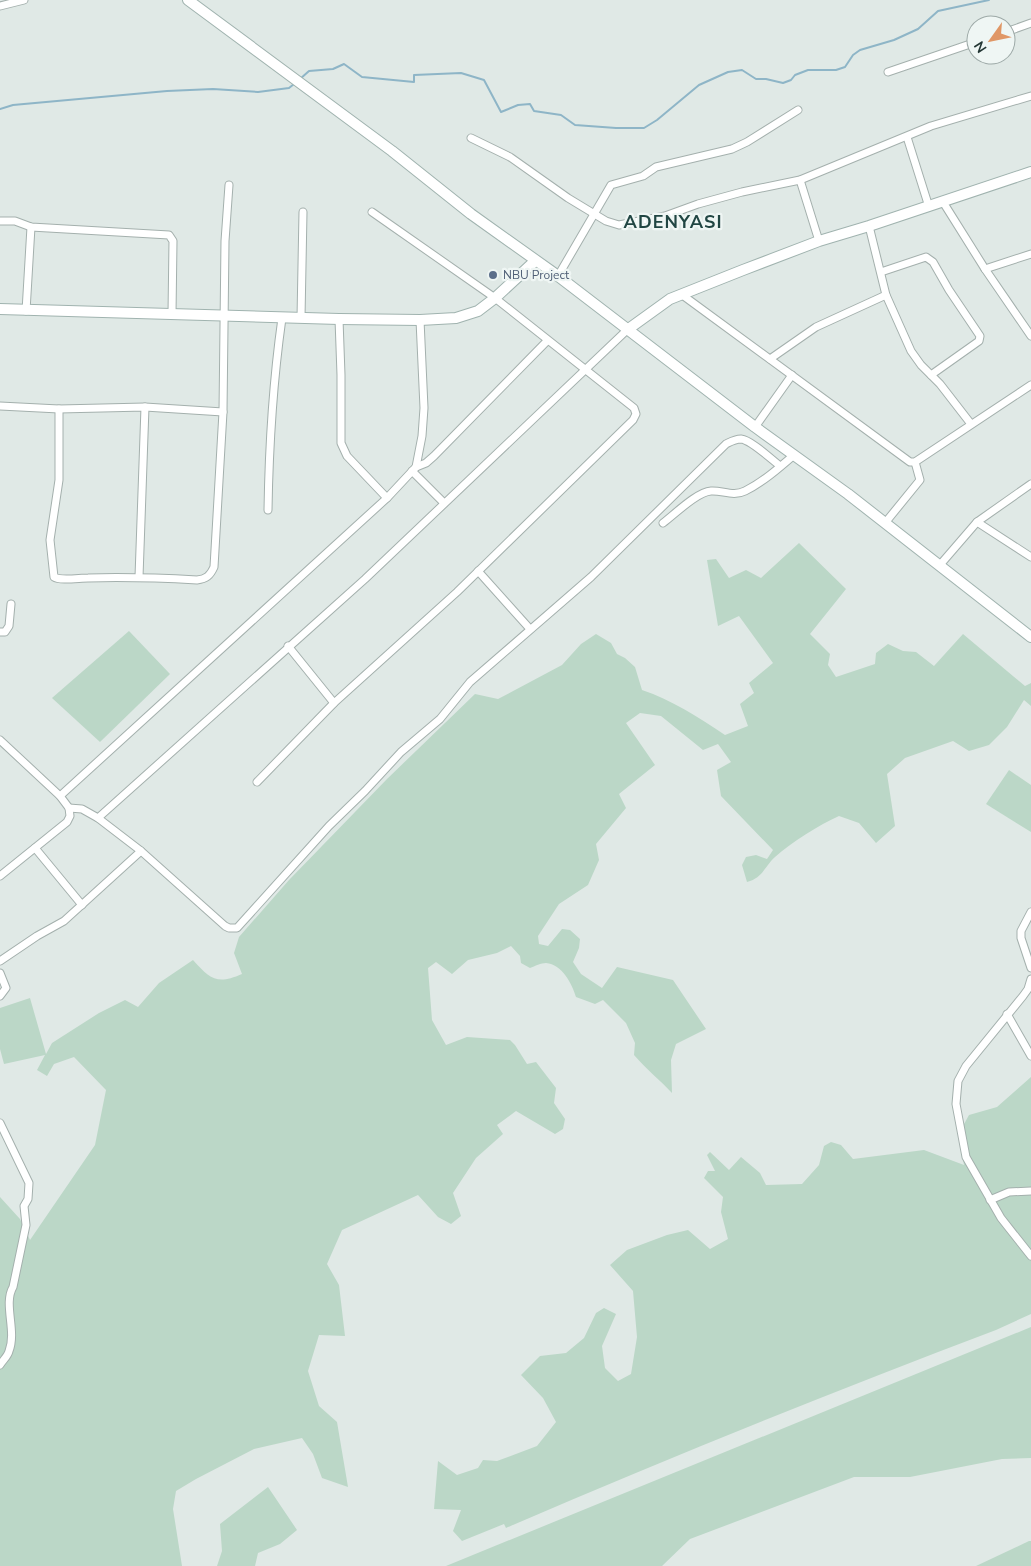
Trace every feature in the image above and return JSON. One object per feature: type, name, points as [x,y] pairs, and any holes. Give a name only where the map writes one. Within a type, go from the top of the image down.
[{"type":"street","points":[[0,6],[24,0]]},
{"type":"street","points":[[188,0],[558,276],[755,427],[885,522],[1031,636]]},
{"type":"street","points":[[1016,28],[1031,23]]},
{"type":"street","points":[[888,72],[966,45]]},
{"type":"street","points":[[471,138],[510,157],[606,222],[619,225],[665,216],[724,196],[800,180],[931,126],[1031,96]]},
{"type":"street","points":[[558,276],[611,185],[643,176],[656,167],[732,149],[747,142],[798,110]]},
{"type":"street","points":[[906,137],[928,207]]},
{"type":"street","points":[[98,818],[365,579],[627,330],[670,299],[819,241],[1031,172]]},
{"type":"street","points":[[800,180],[819,241]]},
{"type":"street","points":[[59,409],[59,480],[50,540],[55,579],[139,578],[197,580],[203,579],[211,573],[214,567],[222,412],[225,241],[229,185]]},
{"type":"street","points":[[943,202],[985,269],[1031,336]]},
{"type":"street","points":[[301,318],[303,212]]},
{"type":"street","points":[[257,782],[334,703],[478,571],[633,420],[636,414],[634,408],[495,298],[372,212]]},
{"type":"street","points":[[0,221],[15,221],[31,227],[169,235],[173,241],[172,314]]},
{"type":"street","points":[[869,226],[886,295],[911,351],[921,366],[940,384],[971,424]]},
{"type":"street","points":[[26,311],[31,227]]},
{"type":"street","points":[[985,269],[1031,254]]},
{"type":"street","points":[[880,272],[926,257],[929,258],[980,336],[978,341],[930,375]]},
{"type":"street","points":[[0,309],[282,318],[420,320],[456,318],[478,311],[495,298],[535,260]]},
{"type":"street","points":[[681,294],[910,462],[915,462],[1031,385]]},
{"type":"street","points":[[770,359],[816,327],[886,295]]},
{"type":"street","points":[[268,510],[276,356],[282,318]]},
{"type":"street","points":[[339,319],[341,443],[347,456],[387,498]]},
{"type":"street","points":[[414,469],[422,436],[424,408],[420,320]]},
{"type":"street","points":[[60,796],[387,498],[414,469],[426,463],[434,456],[547,340]]},
{"type":"street","points":[[755,427],[792,375]]},
{"type":"street","points":[[0,406],[59,409],[146,407],[222,412]]},
{"type":"street","points":[[139,578],[146,407]]},
{"type":"street","points":[[69,808],[82,809],[98,818],[141,851],[225,926],[237,928],[329,826],[365,792],[401,752],[440,719],[470,682],[591,576],[726,444],[742,439],[749,442],[780,466]]},
{"type":"street","points":[[663,523],[699,494],[709,490],[730,493],[743,492],[767,478],[794,455]]},
{"type":"street","points":[[885,522],[920,480],[915,462]]},
{"type":"street","points":[[414,469],[444,503]]},
{"type":"street","points":[[939,566],[977,522],[1031,484]]},
{"type":"street","points":[[977,522],[1031,557]]},
{"type":"street","points":[[478,571],[530,629]]},
{"type":"street","points":[[0,632],[5,632],[9,626],[11,604]]},
{"type":"street","points":[[288,646],[334,703]]},
{"type":"street","points":[[0,740],[60,796],[69,808],[70,816],[67,822],[0,876]]},
{"type":"street","points":[[36,848],[82,905]]},
{"type":"street","points":[[0,961],[37,936],[64,921],[141,851]]},
{"type":"street","points":[[1031,912],[1021,931],[1021,938],[1031,968]]},
{"type":"street","points":[[0,973],[6,988],[0,996]]},
{"type":"street","points":[[1031,979],[1028,989],[966,1066],[958,1081],[956,1104],[966,1157],[1001,1218],[1031,1256]]},
{"type":"street","points":[[1007,1014],[1031,1056]]},
{"type":"street","points":[[0,1123],[29,1183],[28,1199],[24,1206],[26,1225],[13,1287],[9,1294],[12,1335],[9,1352],[0,1365]]},
{"type":"street","points":[[990,1200],[1009,1192],[1031,1191]]},
{"type":"green space","points":[[799,543],[846,589],[810,634],[830,654],[828,665],[836,677],[875,664],[876,653],[888,644],[903,651],[916,652],[934,666],[963,634],[1025,686],[1031,683],[1031,706],[1024,700],[1007,727],[989,745],[969,751],[953,741],[905,758],[887,774],[895,826],[876,843],[859,823],[839,816],[814,829],[789,846],[771,861],[757,878],[747,882],[742,865],[746,857],[756,855],[767,859],[773,850],[721,796],[717,770],[731,762],[718,744],[703,750],[661,716],[640,713],[626,723],[655,765],[619,794],[626,808],[596,844],[599,860],[588,885],[559,904],[538,936],[539,944],[548,946],[562,929],[570,930],[580,939],[579,948],[573,962],[581,974],[602,988],[617,967],[673,980],[706,1029],[676,1044],[671,1060],[672,1093],[634,1055],[635,1043],[626,1023],[603,1000],[595,1004],[576,997],[566,976],[552,964],[540,964],[530,968],[521,963],[520,956],[511,946],[497,953],[468,960],[452,974],[436,962],[428,968],[432,1020],[446,1045],[467,1037],[510,1040],[527,1064],[536,1062],[556,1088],[554,1103],[565,1119],[563,1129],[555,1134],[516,1111],[497,1125],[503,1134],[476,1158],[453,1193],[461,1216],[451,1224],[438,1217],[418,1195],[342,1230],[327,1264],[339,1285],[345,1336],[319,1335],[308,1371],[319,1406],[337,1422],[348,1487],[322,1478],[313,1454],[302,1438],[254,1449],[176,1491],[173,1509],[182,1566],[0,1566],[0,1197],[20,1219],[30,1240],[95,1145],[106,1090],[74,1057],[54,1064],[47,1076],[37,1070],[45,1055],[4,1064],[0,1049],[0,1008],[30,998],[46,1054],[52,1043],[99,1013],[125,1000],[138,1007],[159,983],[193,960],[204,972],[214,978],[226,979],[242,974],[234,953],[239,937],[289,880],[387,779],[475,694],[498,699],[562,665],[581,644],[596,634],[611,643],[617,654],[635,667],[642,690],[695,715],[725,735],[748,726],[740,704],[754,693],[749,683],[773,663],[739,616],[718,626],[707,560],[716,559],[729,578],[746,570],[761,578]]},
{"type":"green space","points":[[129,631],[170,674],[100,742],[52,698]]},
{"type":"green space","points":[[1009,770],[1031,785],[1031,832],[986,804]]},
{"type":"green space","points":[[1031,1077],[1031,1314],[996,1330],[689,1451],[506,1528],[504,1524],[462,1541],[453,1531],[461,1510],[434,1509],[438,1461],[457,1475],[478,1468],[483,1460],[497,1461],[537,1446],[556,1422],[543,1398],[521,1375],[540,1356],[566,1353],[584,1338],[596,1313],[604,1308],[616,1314],[602,1346],[605,1368],[618,1381],[631,1374],[637,1337],[633,1291],[610,1265],[627,1250],[667,1235],[688,1230],[710,1249],[728,1239],[721,1212],[723,1197],[704,1178],[708,1171],[715,1171],[707,1155],[710,1152],[729,1170],[741,1157],[760,1173],[766,1185],[802,1184],[819,1165],[824,1146],[831,1142],[841,1145],[853,1159],[924,1150],[964,1165],[958,1135],[969,1115],[997,1107]]},
{"type":"green space","points":[[1031,1327],[1031,1458],[1002,1459],[910,1477],[854,1477],[690,1539],[662,1566],[446,1566]]},
{"type":"green space","points":[[268,1487],[297,1530],[280,1544],[258,1553],[255,1566],[217,1566],[222,1551],[220,1524]]},
{"type":"green space","points":[[1031,1541],[1031,1566],[976,1566]]},
{"type":"waterway","points":[[300,79],[309,71],[333,69],[344,64],[362,77],[414,82],[414,75],[461,73],[484,80],[501,112],[518,105],[530,104],[534,111],[561,115],[575,125],[644,128],[657,120],[699,85],[728,72],[742,70],[756,79],[783,83],[791,80],[795,75],[808,70],[836,70],[845,67],[853,55],[860,50],[894,40],[918,29],[938,11],[989,0]]},
{"type":"waterway","points":[[0,109],[13,105],[167,91],[213,89],[258,92],[289,88],[294,84]]},
{"type":"place","name":"NBU Project","points":[[493,275]]},
{"type":"district","name":"ADENYASI","points":[[673,222]]}]
